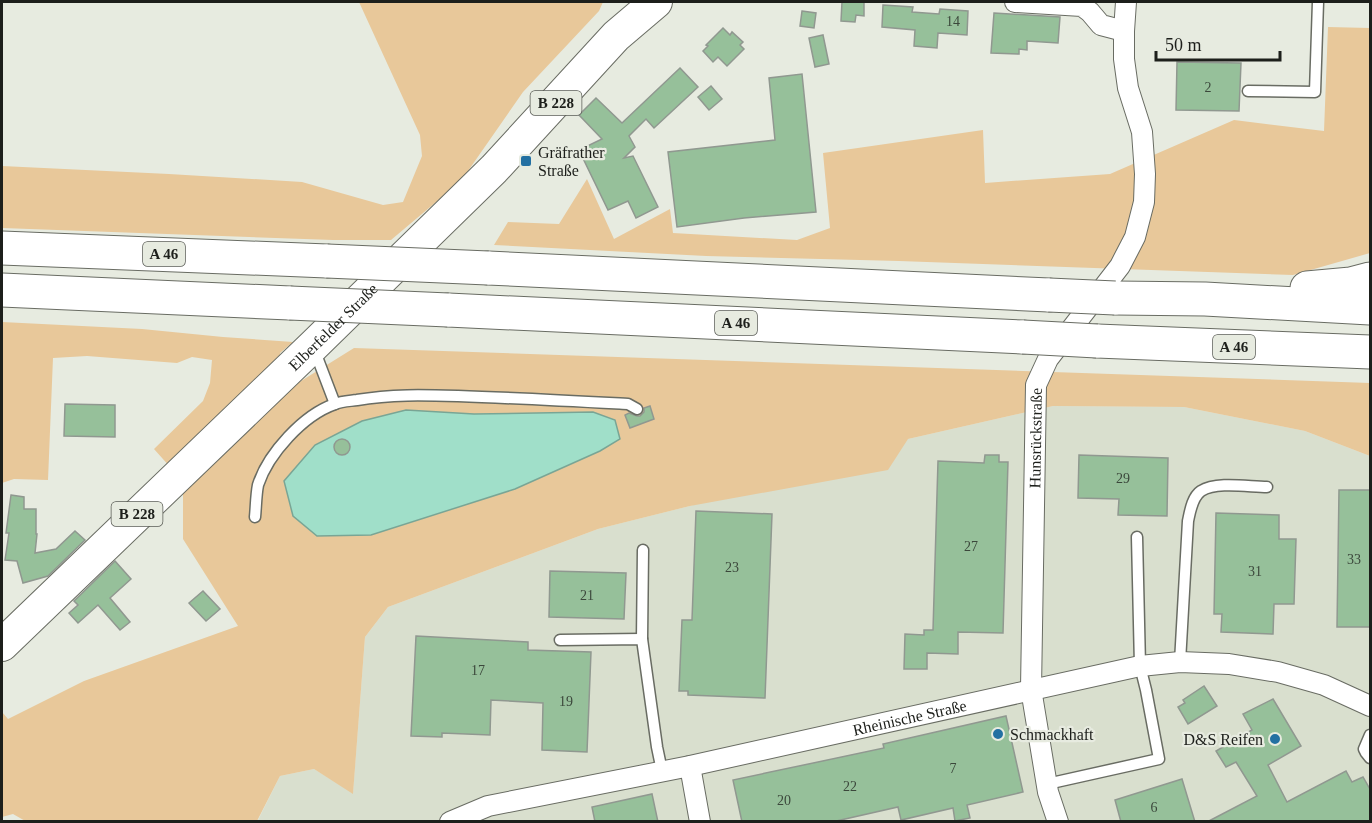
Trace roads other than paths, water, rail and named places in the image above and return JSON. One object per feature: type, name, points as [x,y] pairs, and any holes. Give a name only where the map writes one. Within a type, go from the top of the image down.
[{"type":"highway","name":"A 46","points":[[2,248],[1371,308]]},
{"type":"highway","points":[[1205,299],[1351,284],[1371,279]]},
{"type":"highway","name":"A 46","points":[[2,290],[1371,352]]},
{"type":"main road","points":[[616,36],[618,2]]},
{"type":"main road","name":"Elberfelder Straße","points":[[2,645],[501,162],[616,36],[656,2]]},
{"type":"street","points":[[1015,2],[1082,6],[1101,25],[1125,15]]},
{"type":"street","name":"Hunsrückstraße","points":[[1058,822],[1047,784],[1031,689],[1036,385],[1048,359],[1120,266],[1135,237],[1144,202],[1142,132],[1128,88],[1124,59],[1125,15]]},
{"type":"street","name":"Rheinische Straße","points":[[450,822],[488,806],[690,766],[1140,666],[1180,662],[1229,664],[1278,672],[1324,685],[1371,706]]},
{"type":"street","points":[[690,766],[700,822]]},
{"type":"lane","points":[[1248,91],[1316,92],[1318,2]]},
{"type":"lane","points":[[313,346],[335,404]]},
{"type":"lane","points":[[255,517],[258,487],[266,467],[287,438],[309,419],[335,404],[412,394],[627,404],[637,409]]},
{"type":"lane","points":[[1180,662],[1190,507],[1199,492],[1216,486],[1267,487]]},
{"type":"lane","points":[[1047,784],[1159,759],[1140,666],[1137,537]]},
{"type":"lane","points":[[644,550],[642,639],[662,771]]},
{"type":"lane","points":[[560,640],[642,639]]},
{"type":"lane","points":[[1371,735],[1364,748],[1371,758]]},
{"type":"place","name":"Gräfrather Straße","points":[[526,161]]},
{"type":"place","name":"Schmackhaft","points":[[998,734]]},
{"type":"place","name":"D&S Reifen","points":[[1275,739]]}]
